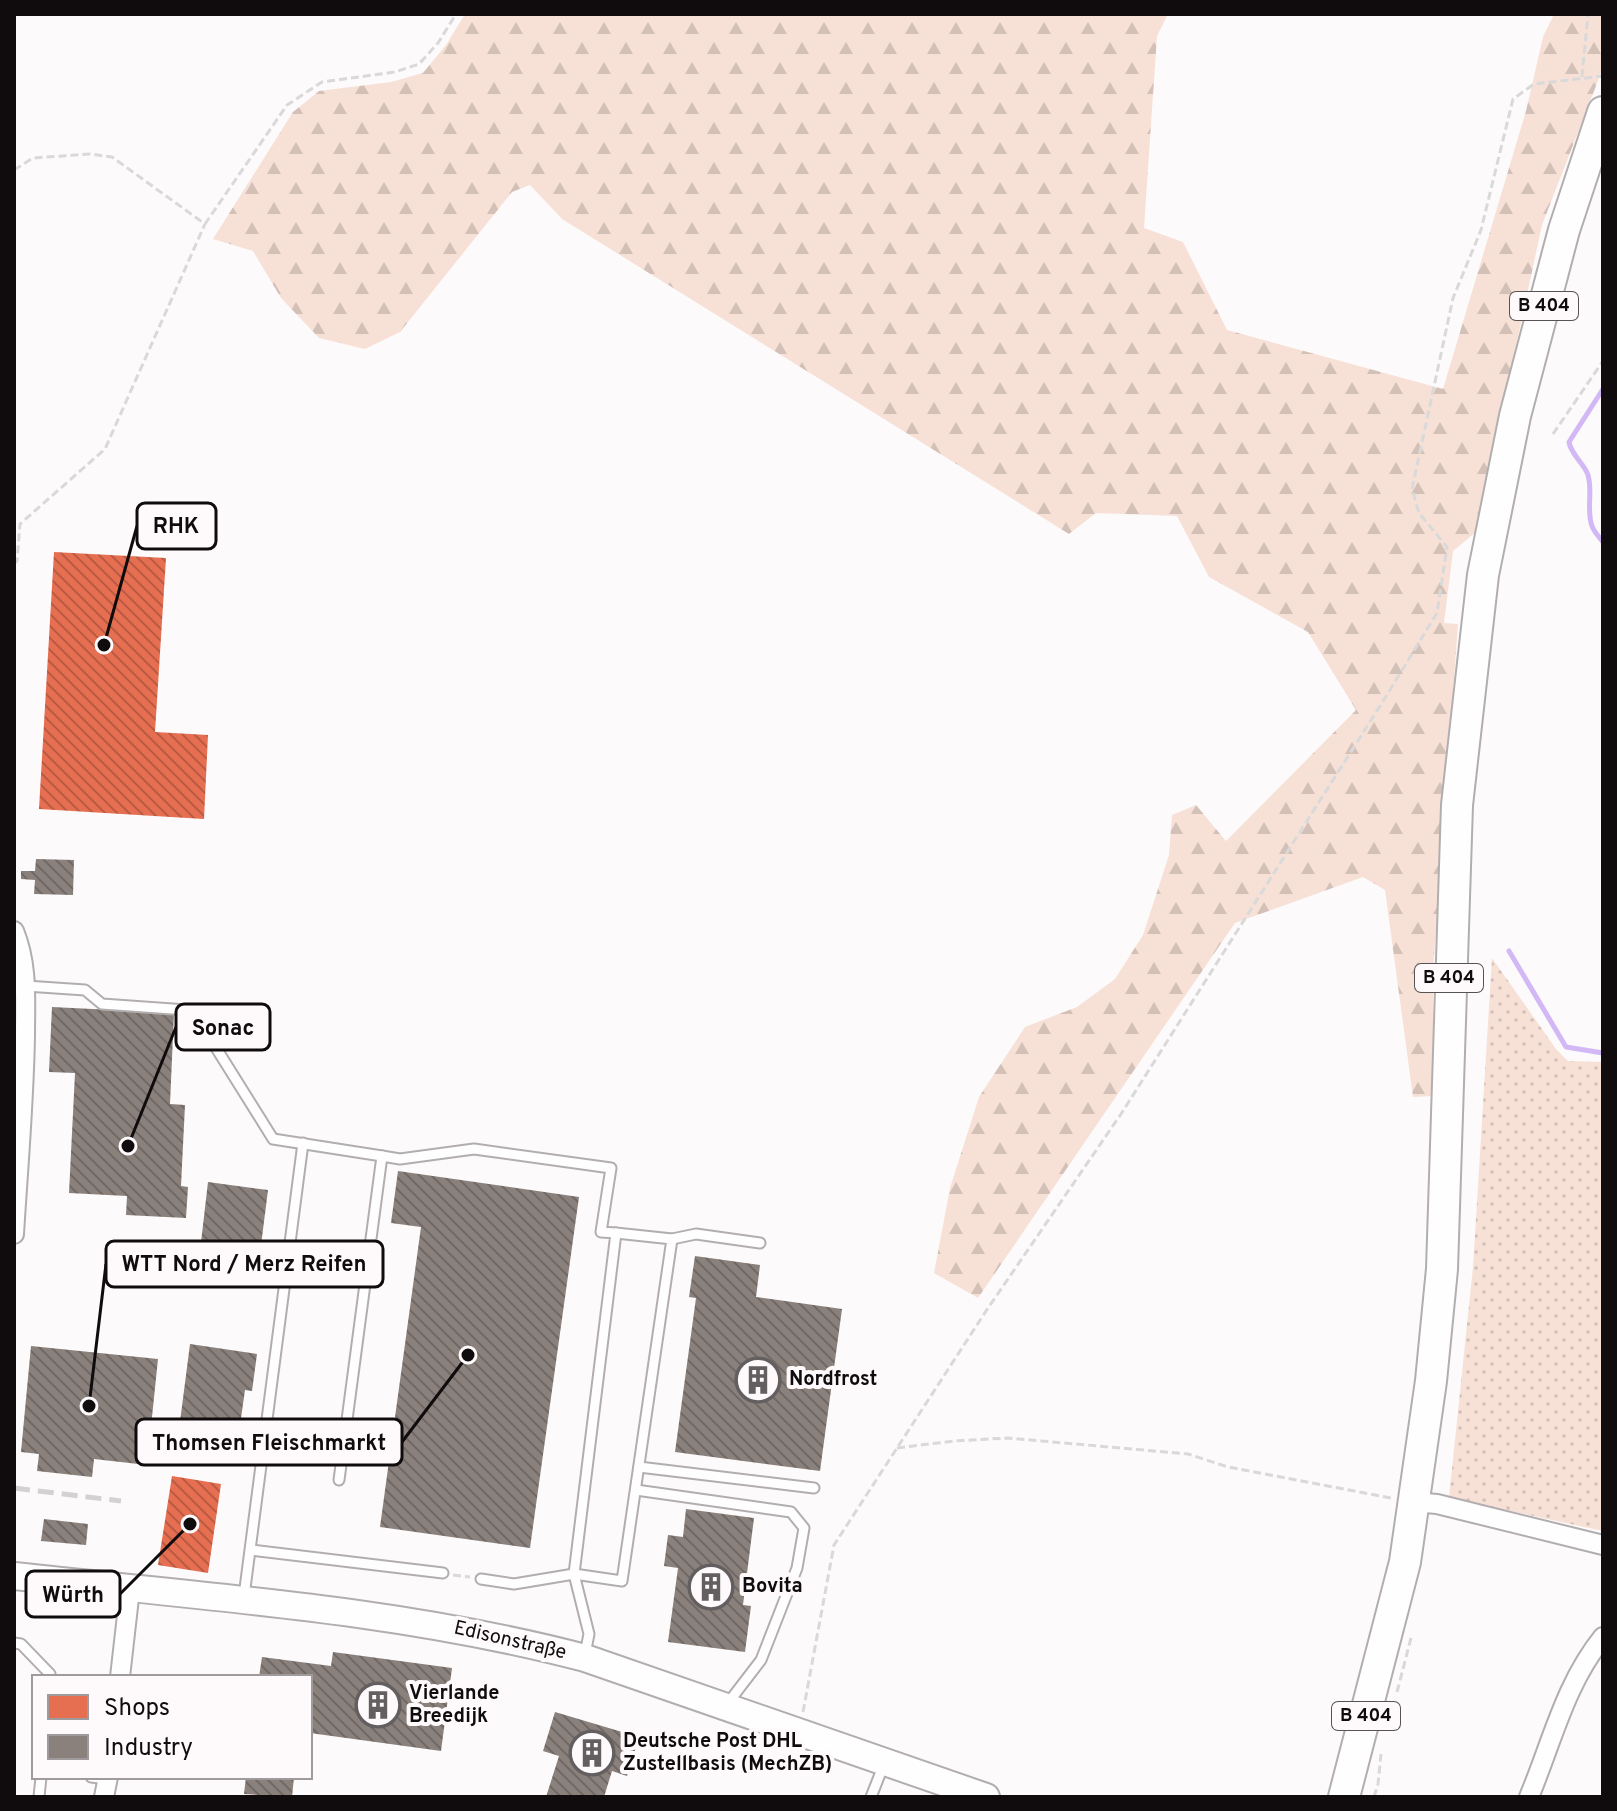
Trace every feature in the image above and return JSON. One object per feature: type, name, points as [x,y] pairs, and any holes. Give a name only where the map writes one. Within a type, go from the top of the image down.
[{"type":"main road","name":"B 404","points":[[1344,1797],[1393,1612],[1414,1502],[1431,1381],[1442,1269],[1457,805],[1483,575],[1515,416],[1564,230],[1603,112]]},
{"type":"street","points":[[14,931],[26,986],[19,1027],[24,1081],[14,1234]]},
{"type":"street","points":[[1414,1502],[1437,1504],[1603,1545]]},
{"type":"street","name":"Edisonstraße","points":[[14,1576],[244,1599],[452,1627],[585,1658],[986,1797]]},
{"type":"street","points":[[120,1675],[130,1589]]},
{"type":"street","points":[[1529,1797],[1570,1689],[1589,1654],[1603,1637]]},
{"type":"lane","points":[[26,986],[85,990],[102,1004],[215,1012],[213,1043],[273,1139],[400,1159],[474,1149],[611,1168],[601,1232],[672,1239],[696,1234],[760,1243]]},
{"type":"lane","points":[[244,1599],[303,1143]]},
{"type":"lane","points":[[339,1480],[382,1156]]},
{"type":"lane","points":[[585,1658],[589,1634],[574,1574],[616,1233]]},
{"type":"lane","points":[[481,1579],[514,1584],[574,1574],[622,1581],[672,1239]]},
{"type":"lane","points":[[639,1467],[814,1488]]},
{"type":"lane","points":[[636,1490],[791,1512],[804,1528],[797,1568],[761,1660],[725,1706]]},
{"type":"lane","points":[[251,1550],[443,1573]]},
{"type":"lane","points":[[14,1643],[21,1644],[50,1675]]},
{"type":"lane","points":[[871,1797],[885,1761]]},
{"type":"path","points":[[14,564],[17,561],[20,524],[105,449],[205,224],[287,105],[322,82],[395,72],[419,64],[438,43],[456,14]]},
{"type":"path","points":[[1582,77],[1588,14]]},
{"type":"path","points":[[799,1731],[834,1545],[986,1311],[1121,1114],[1437,613],[1447,547],[1419,513],[1412,489],[1453,298],[1481,230],[1513,99],[1534,84],[1603,76]]},
{"type":"path","points":[[14,170],[33,158],[90,154],[112,157],[205,224]]},
{"type":"path","points":[[1553,434],[1603,361]]},
{"type":"path","points":[[896,1449],[1008,1438],[1188,1454],[1228,1467],[1414,1502]]},
{"type":"path","points":[[443,1573],[481,1579]]},
{"type":"green space","points":[[465,14],[1168,14],[1157,36],[1144,228],[1183,242],[1227,330],[1443,389],[1526,111],[1543,37],[1554,14],[1603,14],[1603,68],[1542,225],[1476,532],[1453,551],[1444,623],[1458,624],[1433,971],[1433,1096],[1413,1097],[1385,890],[1363,877],[1235,923],[978,1298],[934,1273],[950,1188],[979,1097],[1025,1027],[1077,1007],[1115,979],[1143,935],[1169,855],[1172,815],[1196,805],[1226,841],[1356,710],[1308,632],[1209,577],[1177,516],[1096,513],[1069,534],[562,219],[530,185],[512,192],[400,332],[365,349],[319,338],[281,298],[253,251],[213,239],[293,112],[319,91],[391,82],[423,73],[446,45]]},
{"type":"green space","points":[[1492,958],[1556,1049],[1568,1061],[1603,1062],[1603,1531],[1449,1498],[1473,1267]]},
{"type":"building: Shops","points":[[54,552],[166,558],[155,732],[208,735],[204,819],[39,809]]},
{"type":"building: Shops","points":[[172,1476],[221,1484],[208,1573],[158,1565]]},
{"type":"building: Industry","points":[[36,859],[74,860],[73,895],[34,894],[35,880],[21,879],[21,871],[35,871]]},
{"type":"building: Industry","points":[[52,1007],[174,1013],[170,1104],[185,1105],[181,1186],[188,1187],[186,1218],[126,1215],[127,1196],[69,1193],[75,1073],[49,1072]]},
{"type":"building: Industry","points":[[398,1171],[579,1197],[530,1548],[380,1527],[421,1227],[391,1223]]},
{"type":"building: Industry","points":[[208,1182],[268,1190],[256,1285],[197,1277]]},
{"type":"building: Industry","name":"Nordfrost","points":[[695,1256],[760,1265],[756,1297],[842,1309],[820,1471],[675,1452],[696,1298],[689,1297]]},
{"type":"building: Industry","points":[[190,1344],[257,1354],[252,1391],[245,1390],[236,1453],[177,1445]]},
{"type":"building: Industry","points":[[31,1346],[158,1359],[147,1465],[94,1459],[92,1477],[37,1471],[39,1454],[21,1452]]},
{"type":"building: Industry","name":"Bovita","points":[[686,1509],[754,1518],[743,1605],[751,1606],[745,1652],[668,1642],[678,1568],[664,1566],[668,1535],[683,1537]]},
{"type":"building: Industry","points":[[44,1519],[88,1524],[86,1545],[41,1541]]},
{"type":"building: Industry","name":"Vierlande Breedijk","points":[[333,1652],[452,1668],[441,1751],[312,1733],[312,1675],[259,1675],[262,1657],[331,1666]]},
{"type":"building: Industry","name":"Deutsche Post DHL Zustellbasis (MechZB)","points":[[555,1712],[639,1737],[627,1776],[612,1771],[604,1797],[546,1797],[559,1756],[543,1751]]},
{"type":"building: Industry","points":[[246,1779],[294,1779],[292,1797],[244,1794]]},
{"type":"waterway","points":[[1603,389],[1569,442],[1588,475],[1590,520],[1603,542]]},
{"type":"waterway","points":[[1509,951],[1566,1047],[1603,1053]]},
{"type":"railway","points":[[14,1488],[121,1501]]},
{"type":"place","name":"RHK","points":[[104,645]]},
{"type":"place","name":"Sonac","points":[[128,1146]]},
{"type":"place","name":"Thomsen Fleischmarkt","points":[[468,1355]]},
{"type":"place","name":"Nordfrost","points":[[758,1380]]},
{"type":"place","name":"WTT Nord / Merz Reifen","points":[[89,1406]]},
{"type":"place","name":"Würth","points":[[190,1524]]},
{"type":"place","name":"Bovita","points":[[711,1587]]},
{"type":"place","name":"Vierlande Breedijk","points":[[378,1705]]},
{"type":"place","name":"Deutsche Post DHL Zustellbasis (MechZB)","points":[[592,1753]]}]
